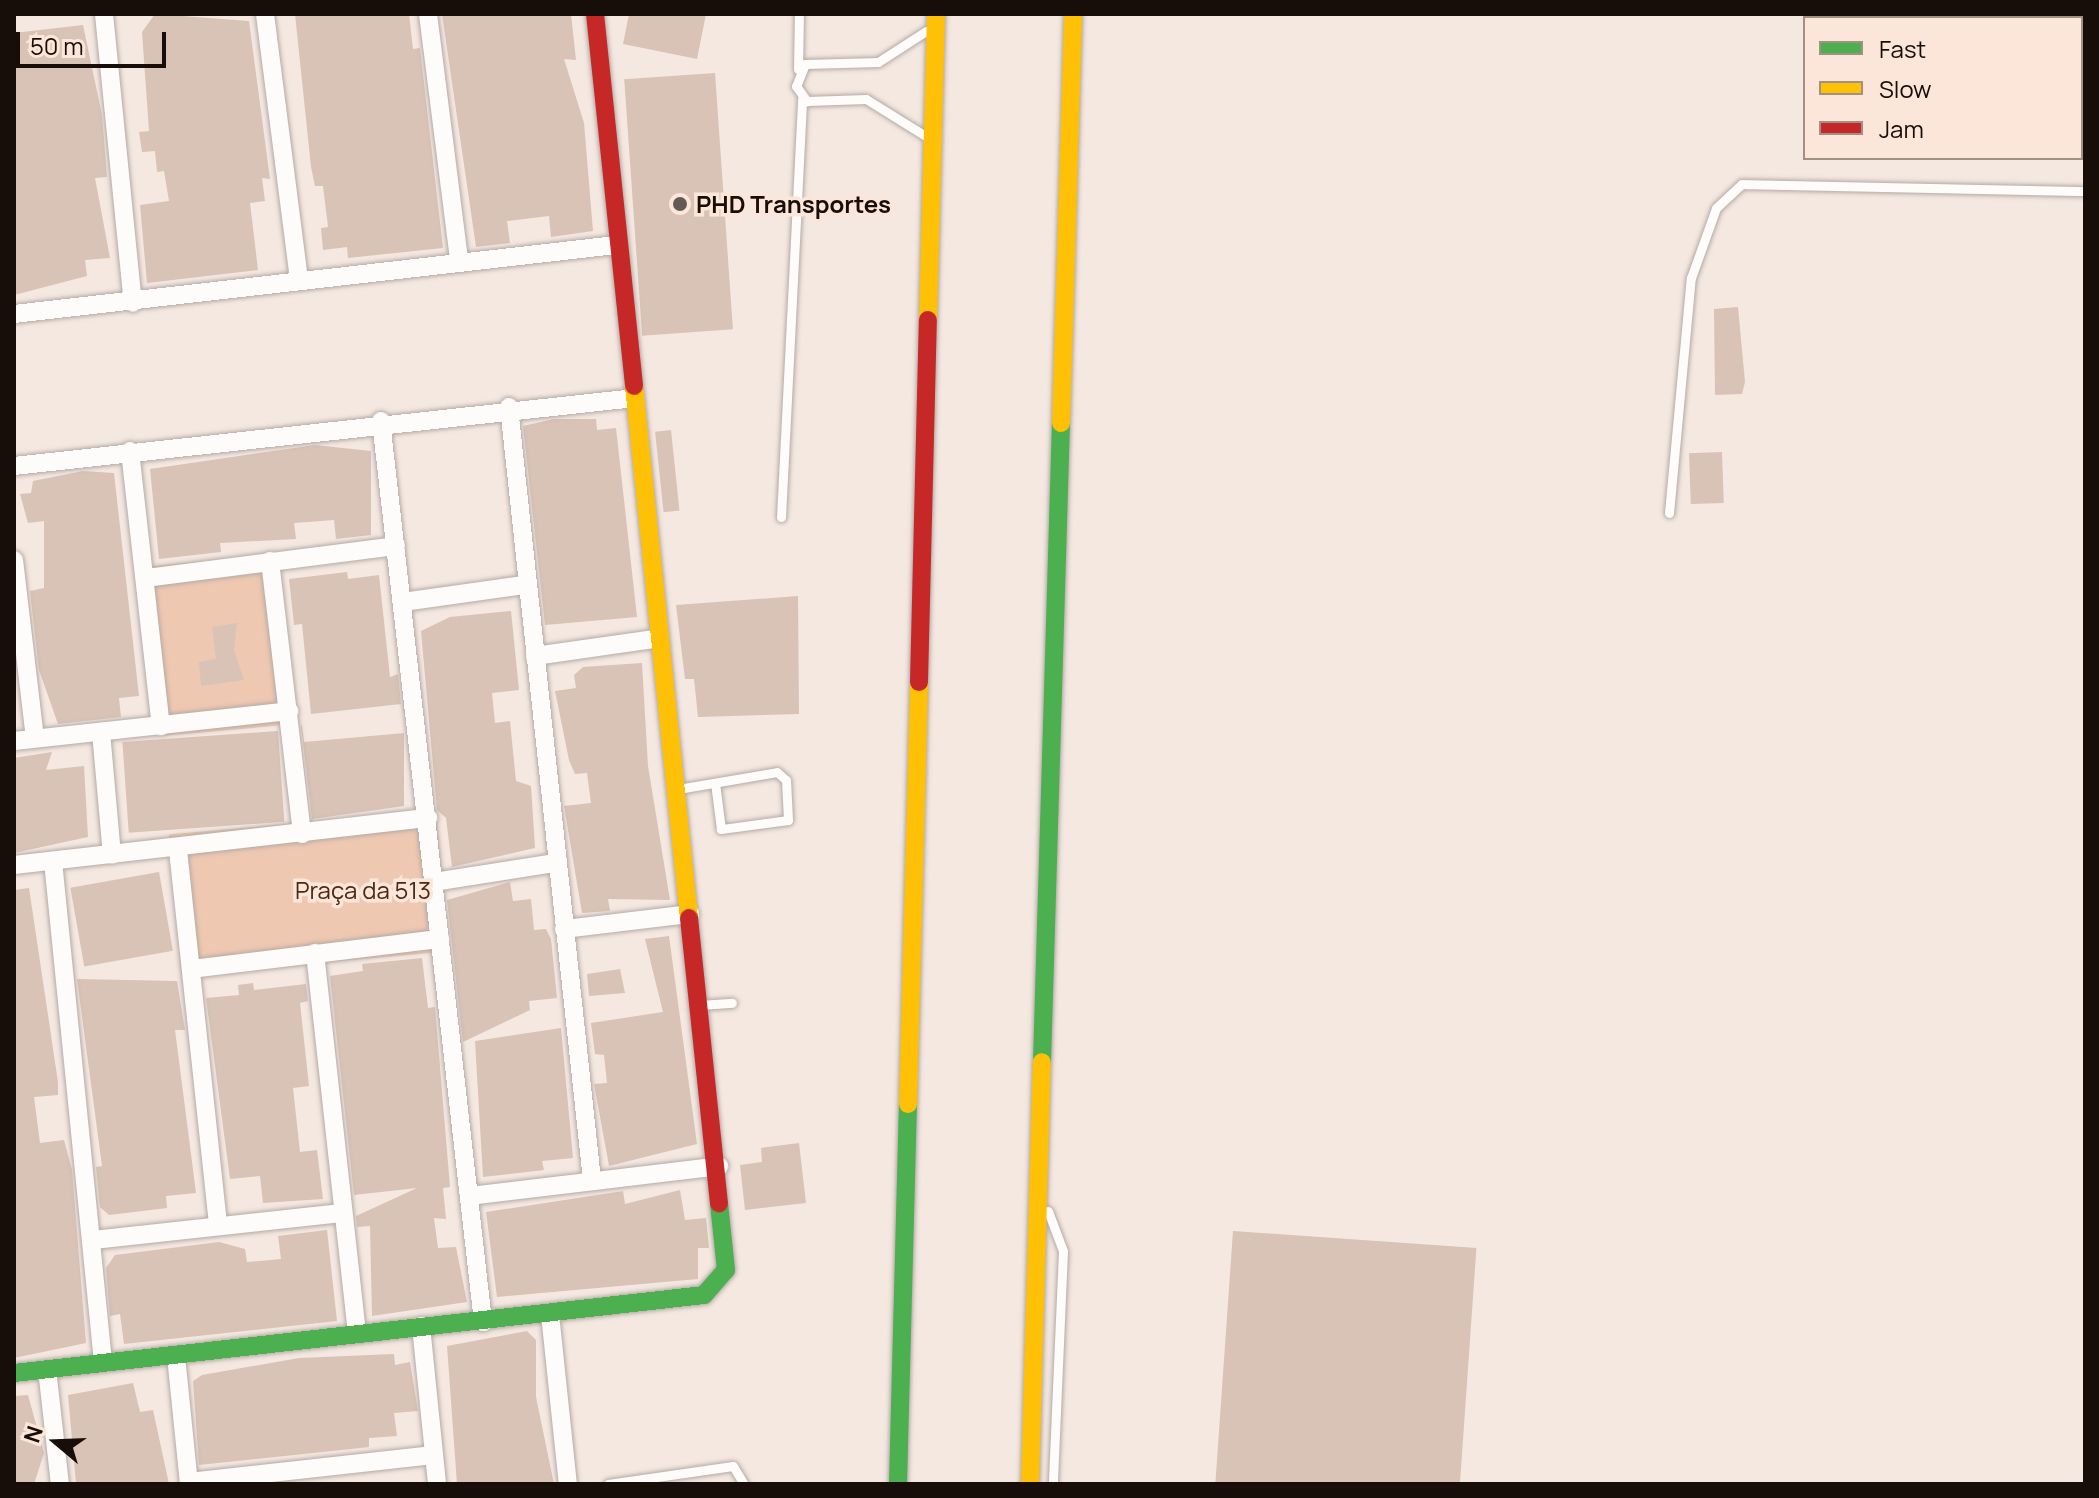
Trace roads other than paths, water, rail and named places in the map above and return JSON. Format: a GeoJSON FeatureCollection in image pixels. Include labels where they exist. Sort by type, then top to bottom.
{"type":"FeatureCollection","features":[{"type":"Feature","properties":{"kind":"main road"},"geometry":{"type":"LineString","coordinates":[[1030,1484],[1043,1202],[1050,673],[1073,14]]}},
{"type":"Feature","properties":{"kind":"main road"},"geometry":{"type":"LineString","coordinates":[[14,1373],[704,1295],[718,1284],[729,1256],[655,639],[635,398],[616,245],[597,19]]}},
{"type":"Feature","properties":{"kind":"main road"},"geometry":{"type":"LineString","coordinates":[[898,1484],[936,19]]}},
{"type":"Feature","properties":{"kind":"street"},"geometry":{"type":"LineString","coordinates":[[104,14],[133,303]]}},
{"type":"Feature","properties":{"kind":"street"},"geometry":{"type":"LineString","coordinates":[[265,14],[299,280]]}},
{"type":"Feature","properties":{"kind":"street"},"geometry":{"type":"LineString","coordinates":[[428,14],[459,261]]}},
{"type":"Feature","properties":{"kind":"street"},"geometry":{"type":"LineString","coordinates":[[14,314],[133,303],[299,280],[616,245]]}},
{"type":"Feature","properties":{"kind":"street"},"geometry":{"type":"LineString","coordinates":[[14,466],[381,421],[635,398]]}},
{"type":"Feature","properties":{"kind":"street"},"geometry":{"type":"LineString","coordinates":[[509,407],[524,585],[535,656],[555,863],[592,1180]]}},
{"type":"Feature","properties":{"kind":"street"},"geometry":{"type":"LineString","coordinates":[[381,421],[483,1322]]}},
{"type":"Feature","properties":{"kind":"street"},"geometry":{"type":"LineString","coordinates":[[130,451],[161,726]]}},
{"type":"Feature","properties":{"kind":"street"},"geometry":{"type":"LineString","coordinates":[[146,578],[396,546]]}},
{"type":"Feature","properties":{"kind":"street"},"geometry":{"type":"LineString","coordinates":[[14,560],[35,738]]}},
{"type":"Feature","properties":{"kind":"street"},"geometry":{"type":"LineString","coordinates":[[270,561],[302,834]]}},
{"type":"Feature","properties":{"kind":"street"},"geometry":{"type":"LineString","coordinates":[[403,602],[524,585]]}},
{"type":"Feature","properties":{"kind":"street"},"geometry":{"type":"LineString","coordinates":[[535,656],[655,639]]}},
{"type":"Feature","properties":{"kind":"street"},"geometry":{"type":"LineString","coordinates":[[14,741],[289,711]]}},
{"type":"Feature","properties":{"kind":"street"},"geometry":{"type":"LineString","coordinates":[[101,732],[112,855]]}},
{"type":"Feature","properties":{"kind":"street"},"geometry":{"type":"LineString","coordinates":[[14,865],[178,850],[428,818]]}},
{"type":"Feature","properties":{"kind":"street"},"geometry":{"type":"LineString","coordinates":[[178,850],[218,1226]]}},
{"type":"Feature","properties":{"kind":"street"},"geometry":{"type":"LineString","coordinates":[[53,861],[103,1362]]}},
{"type":"Feature","properties":{"kind":"street"},"geometry":{"type":"LineString","coordinates":[[434,882],[555,863]]}},
{"type":"Feature","properties":{"kind":"street"},"geometry":{"type":"LineString","coordinates":[[564,929],[690,914]]}},
{"type":"Feature","properties":{"kind":"street"},"geometry":{"type":"LineString","coordinates":[[191,969],[440,939]]}},
{"type":"Feature","properties":{"kind":"street"},"geometry":{"type":"LineString","coordinates":[[315,953],[340,1213],[357,1333]]}},
{"type":"Feature","properties":{"kind":"street"},"geometry":{"type":"LineString","coordinates":[[469,1196],[719,1166]]}},
{"type":"Feature","properties":{"kind":"street"},"geometry":{"type":"LineString","coordinates":[[93,1240],[340,1213]]}},
{"type":"Feature","properties":{"kind":"street"},"geometry":{"type":"LineString","coordinates":[[550,1314],[568,1484]]}},
{"type":"Feature","properties":{"kind":"street"},"geometry":{"type":"LineString","coordinates":[[421,1326],[437,1484]]}},
{"type":"Feature","properties":{"kind":"street"},"geometry":{"type":"LineString","coordinates":[[176,1356],[189,1483],[314,1477],[434,1455]]}},
{"type":"Feature","properties":{"kind":"street"},"geometry":{"type":"LineString","coordinates":[[47,1369],[60,1484]]}},
{"type":"Feature","properties":{"kind":"lane"},"geometry":{"type":"LineString","coordinates":[[781,517],[802,99],[798,69],[799,14]]}},
{"type":"Feature","properties":{"kind":"lane"},"geometry":{"type":"LineString","coordinates":[[798,69],[878,62],[936,19]]}},
{"type":"Feature","properties":{"kind":"lane"},"geometry":{"type":"LineString","coordinates":[[802,99],[866,99],[933,141]]}},
{"type":"Feature","properties":{"kind":"lane"},"geometry":{"type":"LineString","coordinates":[[1669,513],[1691,278],[1716,208],[1742,184],[2085,191]]}},
{"type":"Feature","properties":{"kind":"lane"},"geometry":{"type":"LineString","coordinates":[[674,789],[715,783],[782,775],[788,820],[721,829],[715,783]]}},
{"type":"Feature","properties":{"kind":"lane"},"geometry":{"type":"LineString","coordinates":[[700,1005],[732,1003]]}},
{"type":"Feature","properties":{"kind":"lane"},"geometry":{"type":"LineString","coordinates":[[1043,1202],[1063,1251],[1053,1484]]}},
{"type":"Feature","properties":{"kind":"lane"},"geometry":{"type":"LineString","coordinates":[[608,1484],[733,1466],[744,1484]]}},
{"type":"Feature","properties":{"kind":"place","name":"PHD Transportes"},"geometry":{"type":"Point","coordinates":[680,204]}},
{"type":"Feature","properties":{"kind":"park label","name":"Praça da 513"},"geometry":{"type":"Point","coordinates":[363,890]}}]}
